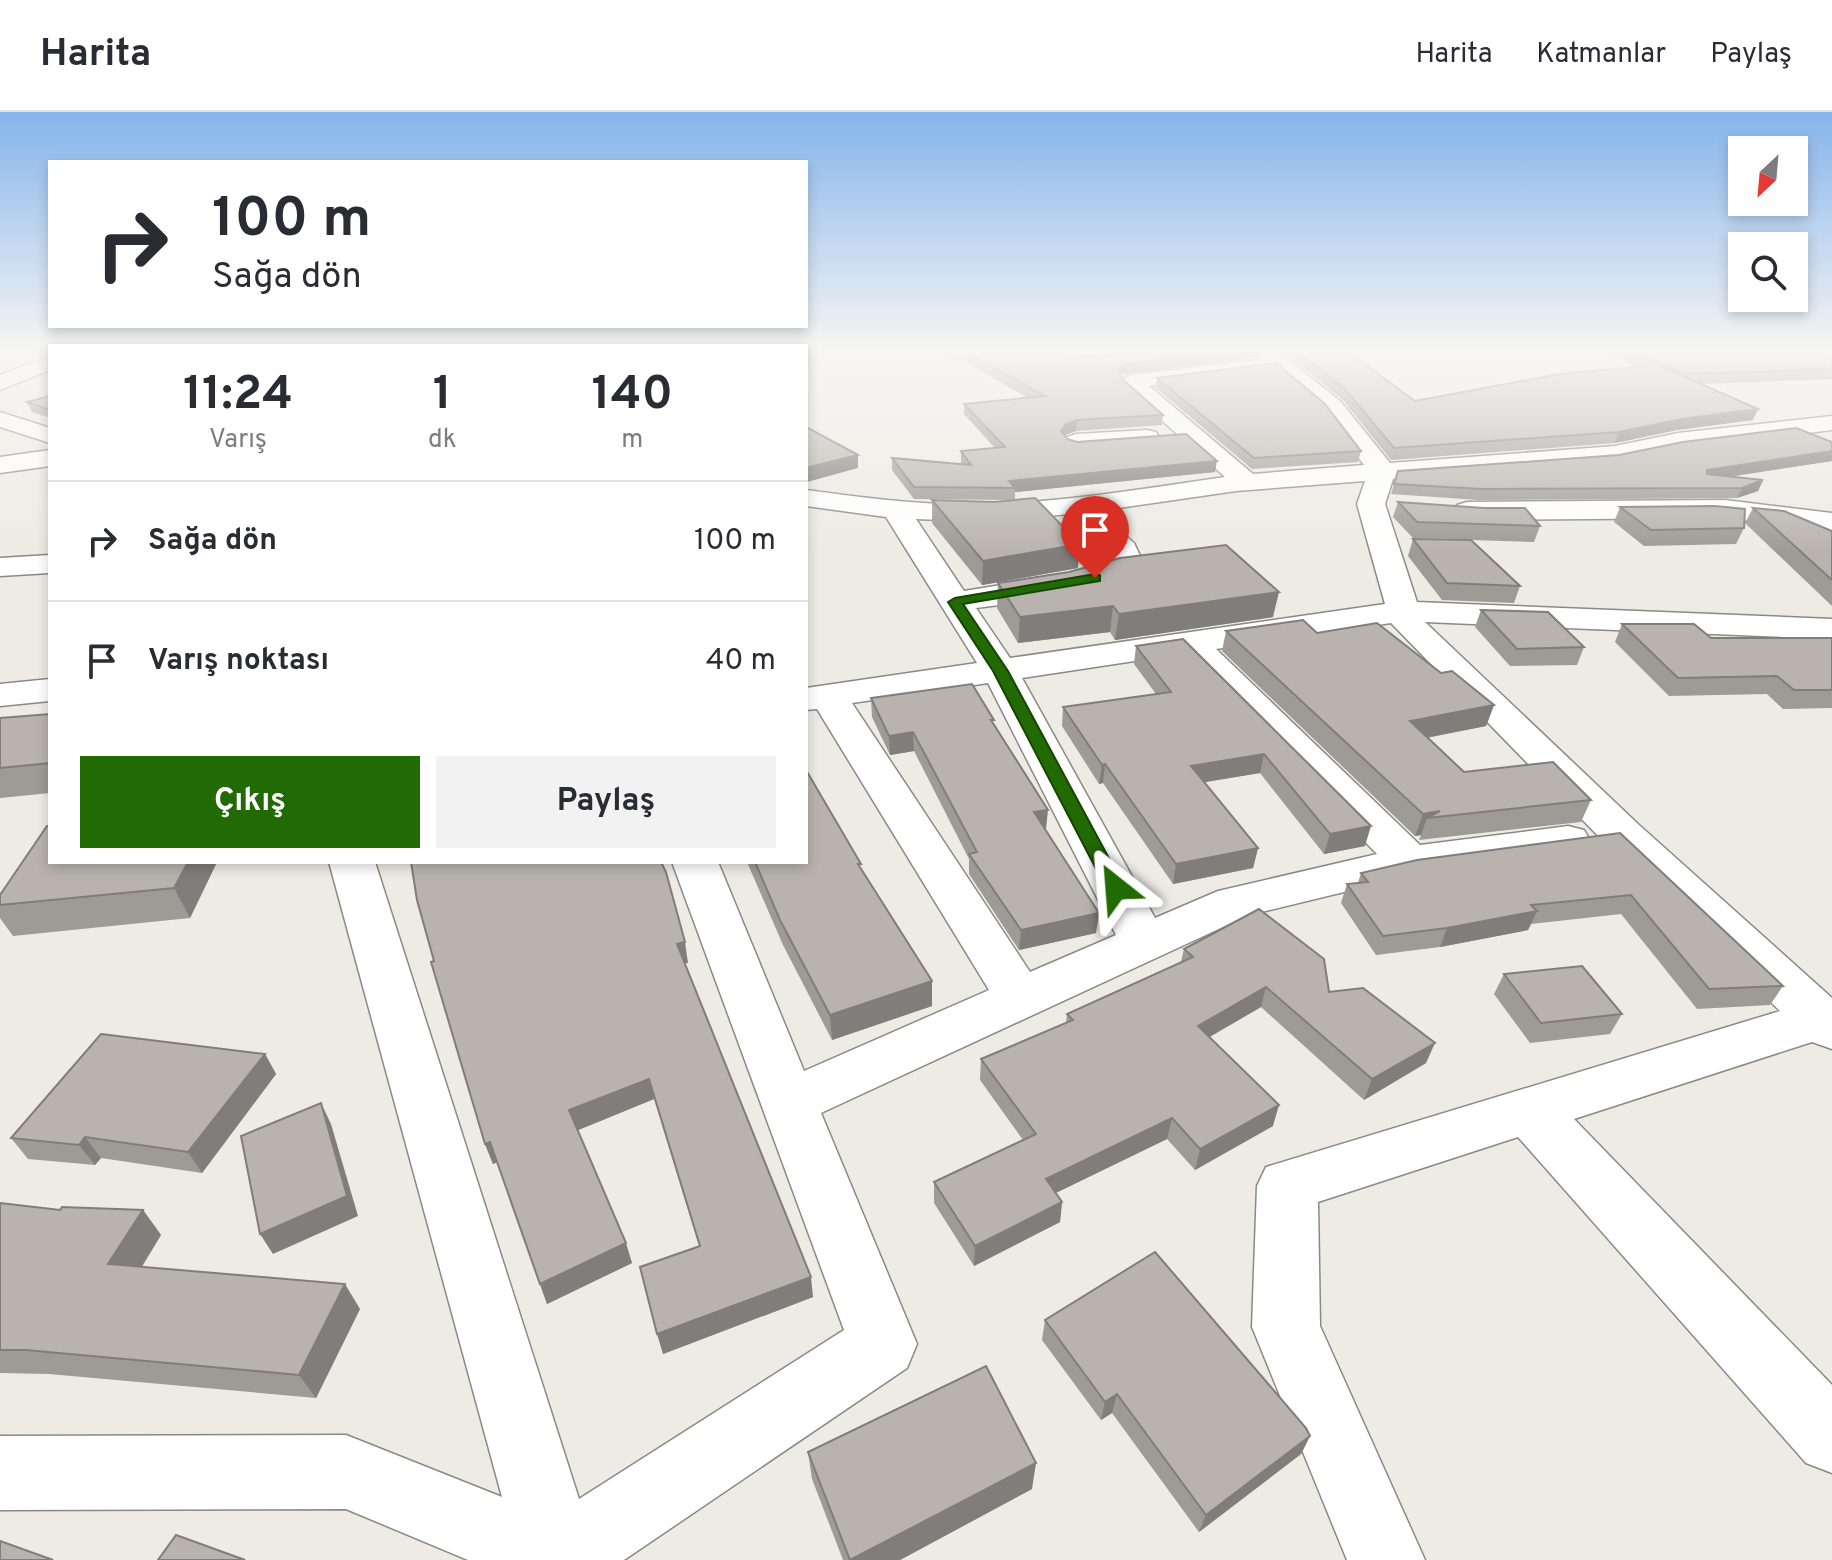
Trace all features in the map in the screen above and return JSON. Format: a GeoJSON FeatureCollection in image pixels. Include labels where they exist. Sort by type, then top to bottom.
{"type":"FeatureCollection","features":[{"type":"Feature","properties":{"kind":"street"},"geometry":{"type":"LineString","coordinates":[[0,419],[48,435]]}},
{"type":"Feature","properties":{"kind":"street"},"geometry":{"type":"LineString","coordinates":[[1174,419],[1247,482]]}},
{"type":"Feature","properties":{"kind":"street"},"geometry":{"type":"LineString","coordinates":[[1340,419],[1385,494],[1408,624],[1622,834],[1826,1024]]}},
{"type":"Feature","properties":{"kind":"street"},"geometry":{"type":"LineString","coordinates":[[808,498],[896,510],[993,513],[1247,482],[1385,494],[1678,441],[1832,423]]}},
{"type":"Feature","properties":{"kind":"street"},"geometry":{"type":"LineString","coordinates":[[1076,442],[1193,434]]}},
{"type":"Feature","properties":{"kind":"street"},"geometry":{"type":"LineString","coordinates":[[1615,454],[1659,473]]}},
{"type":"Feature","properties":{"kind":"street"},"geometry":{"type":"LineString","coordinates":[[0,465],[48,458]]}},
{"type":"Feature","properties":{"kind":"street"},"geometry":{"type":"LineString","coordinates":[[1689,486],[1747,511]]}},
{"type":"Feature","properties":{"kind":"street"},"geometry":{"type":"LineString","coordinates":[[955,602],[1095,578],[1122,569],[1128,562],[1123,549],[1074,505]]}},
{"type":"Feature","properties":{"kind":"street"},"geometry":{"type":"LineString","coordinates":[[1433,508],[1479,512],[1747,511],[1832,522]]}},
{"type":"Feature","properties":{"kind":"street"},"geometry":{"type":"LineString","coordinates":[[896,510],[1000,671],[1144,942]]}},
{"type":"Feature","properties":{"kind":"street"},"geometry":{"type":"LineString","coordinates":[[0,567],[48,564]]}},
{"type":"Feature","properties":{"kind":"street"},"geometry":{"type":"LineString","coordinates":[[1020,998],[817,698],[1404,611],[1832,629]]}},
{"type":"Feature","properties":{"kind":"street"},"geometry":{"type":"LineString","coordinates":[[1191,644],[1410,861]]}},
{"type":"Feature","properties":{"kind":"street"},"geometry":{"type":"LineString","coordinates":[[0,695],[48,690]]}},
{"type":"Feature","properties":{"kind":"street"},"geometry":{"type":"LineString","coordinates":[[789,1102],[1235,902],[1410,861],[1622,834]]}},
{"type":"Feature","properties":{"kind":"street"},"geometry":{"type":"LineString","coordinates":[[353,864],[558,1559]]}},
{"type":"Feature","properties":{"kind":"street"},"geometry":{"type":"LineString","coordinates":[[558,1559],[883,1344],[696,864]]}},
{"type":"Feature","properties":{"kind":"street"},"geometry":{"type":"LineString","coordinates":[[1386,1560],[1286,1327],[1287,1186],[1529,1110],[1826,1024]]}},
{"type":"Feature","properties":{"kind":"street"},"geometry":{"type":"LineString","coordinates":[[1529,1110],[1832,1437]]}},
{"type":"Feature","properties":{"kind":"street"},"geometry":{"type":"LineString","coordinates":[[0,1473],[346,1472],[558,1559]]}},
{"type":"Feature","properties":{"kind":"building"},"geometry":{"type":"Polygon","coordinates":[[[978,419],[1102,419],[1077,420],[1066,424],[1061,431],[1067,439],[1077,442],[1186,434],[1217,461],[1009,481],[1015,488],[914,487],[892,458],[971,465],[961,451],[1005,447],[978,419]]]}},
{"type":"Feature","properties":{"kind":"building"},"geometry":{"type":"Polygon","coordinates":[[[1206,419],[1336,419],[1361,451],[1254,458],[1206,419]]]}},
{"type":"Feature","properties":{"kind":"building"},"geometry":{"type":"Polygon","coordinates":[[[1370,419],[1685,419],[1619,432],[1394,448],[1370,419]]]}},
{"type":"Feature","properties":{"kind":"building"},"geometry":{"type":"Polygon","coordinates":[[[808,428],[858,455],[808,468],[808,428]]]}},
{"type":"Feature","properties":{"kind":"building"},"geometry":{"type":"Polygon","coordinates":[[[1796,428],[1832,442],[1832,451],[1707,470],[1707,474],[1763,480],[1742,488],[1482,489],[1394,484],[1398,471],[1619,455],[1683,442],[1796,428]]]}},
{"type":"Feature","properties":{"kind":"building"},"geometry":{"type":"Polygon","coordinates":[[[1035,498],[1080,544],[983,561],[932,500],[994,502],[1035,498]]]}},
{"type":"Feature","properties":{"kind":"building"},"geometry":{"type":"Polygon","coordinates":[[[1398,502],[1525,508],[1540,526],[1417,522],[1398,502]]]}},
{"type":"Feature","properties":{"kind":"building"},"geometry":{"type":"Polygon","coordinates":[[[1715,506],[1745,509],[1744,528],[1651,530],[1620,507],[1715,506]]]}},
{"type":"Feature","properties":{"kind":"building"},"geometry":{"type":"Polygon","coordinates":[[[1753,508],[1784,511],[1832,531],[1832,580],[1753,508]]]}},
{"type":"Feature","properties":{"kind":"building"},"geometry":{"type":"Polygon","coordinates":[[[1413,539],[1471,540],[1520,586],[1447,583],[1413,539]]]}},
{"type":"Feature","properties":{"kind":"building"},"geometry":{"type":"Polygon","coordinates":[[[1226,545],[1279,592],[1119,614],[1113,606],[1020,617],[998,583],[1069,572],[1120,558],[1226,545]]]}},
{"type":"Feature","properties":{"kind":"building"},"geometry":{"type":"Polygon","coordinates":[[[1481,610],[1548,612],[1584,647],[1517,649],[1481,610]]]}},
{"type":"Feature","properties":{"kind":"building"},"geometry":{"type":"Polygon","coordinates":[[[1303,620],[1317,633],[1377,623],[1441,673],[1452,671],[1494,705],[1410,721],[1464,772],[1553,762],[1591,800],[1427,818],[1440,811],[1423,814],[1226,631],[1303,620]]]}},
{"type":"Feature","properties":{"kind":"building"},"geometry":{"type":"Polygon","coordinates":[[[1622,624],[1694,624],[1711,638],[1832,638],[1832,690],[1794,690],[1777,676],[1678,678],[1622,624]]]}},
{"type":"Feature","properties":{"kind":"building"},"geometry":{"type":"Polygon","coordinates":[[[1183,639],[1371,826],[1330,834],[1264,754],[1191,766],[1258,848],[1176,864],[1063,707],[1171,692],[1136,646],[1183,639]]]}},
{"type":"Feature","properties":{"kind":"building"},"geometry":{"type":"Polygon","coordinates":[[[972,684],[1048,810],[1034,812],[1099,913],[1021,930],[969,854],[977,852],[913,732],[889,736],[871,698],[972,684]]]}},
{"type":"Feature","properties":{"kind":"building"},"geometry":{"type":"Polygon","coordinates":[[[48,714],[48,763],[0,768],[0,718],[48,714]]]}},
{"type":"Feature","properties":{"kind":"building"},"geometry":{"type":"Polygon","coordinates":[[[808,773],[861,864],[858,864],[932,981],[830,1015],[780,920],[756,864],[808,864],[808,773]]]}},
{"type":"Feature","properties":{"kind":"building"},"geometry":{"type":"Polygon","coordinates":[[[47,826],[48,864],[187,864],[174,888],[0,905],[0,895],[47,826]]]}},
{"type":"Feature","properties":{"kind":"building"},"geometry":{"type":"Polygon","coordinates":[[[1620,833],[1783,986],[1709,989],[1631,895],[1531,905],[1537,911],[1383,936],[1347,884],[1368,882],[1361,873],[1417,860],[1620,833]]]}},
{"type":"Feature","properties":{"kind":"building"},"geometry":{"type":"Polygon","coordinates":[[[411,864],[662,864],[685,942],[677,944],[811,1277],[657,1334],[640,1267],[700,1246],[649,1079],[569,1110],[626,1243],[540,1284],[490,1142],[485,1144],[431,962],[434,961],[417,900],[411,864]]]}},
{"type":"Feature","properties":{"kind":"building"},"geometry":{"type":"Polygon","coordinates":[[[1259,909],[1324,959],[1329,992],[1363,988],[1435,1043],[1372,1079],[1266,987],[1198,1026],[1279,1105],[1200,1149],[1172,1118],[1046,1179],[1062,1202],[975,1246],[934,1182],[1036,1134],[981,1059],[1073,1020],[1067,1014],[1193,957],[1184,949],[1259,909]]]}},
{"type":"Feature","properties":{"kind":"building"},"geometry":{"type":"Polygon","coordinates":[[[1582,966],[1622,1014],[1541,1023],[1504,974],[1582,966]]]}},
{"type":"Feature","properties":{"kind":"building"},"geometry":{"type":"Polygon","coordinates":[[[101,1034],[265,1054],[188,1152],[85,1137],[79,1145],[11,1138],[101,1034]]]}},
{"type":"Feature","properties":{"kind":"building"},"geometry":{"type":"Polygon","coordinates":[[[321,1103],[347,1196],[260,1234],[241,1136],[321,1103]]]}},
{"type":"Feature","properties":{"kind":"building"},"geometry":{"type":"Polygon","coordinates":[[[0,1203],[60,1210],[62,1207],[143,1210],[108,1264],[345,1284],[299,1375],[0,1350],[0,1203]]]}},
{"type":"Feature","properties":{"kind":"building"},"geometry":{"type":"Polygon","coordinates":[[[1155,1252],[1310,1436],[1206,1515],[1117,1394],[1105,1402],[1045,1320],[1155,1252]]]}},
{"type":"Feature","properties":{"kind":"building"},"geometry":{"type":"Polygon","coordinates":[[[986,1366],[1036,1463],[850,1560],[808,1452],[986,1366]]]}},
{"type":"Feature","properties":{"kind":"building"},"geometry":{"type":"Polygon","coordinates":[[[176,1535],[245,1560],[158,1560],[176,1535]]]}},
{"type":"Feature","properties":{"kind":"building"},"geometry":{"type":"Polygon","coordinates":[[[0,1541],[53,1560],[0,1560],[0,1541]]]}},
{"type":"Feature","properties":{"kind":"route"},"geometry":{"type":"LineString","coordinates":[[1095,578],[955,602],[1000,671],[1116,888]]}}]}
